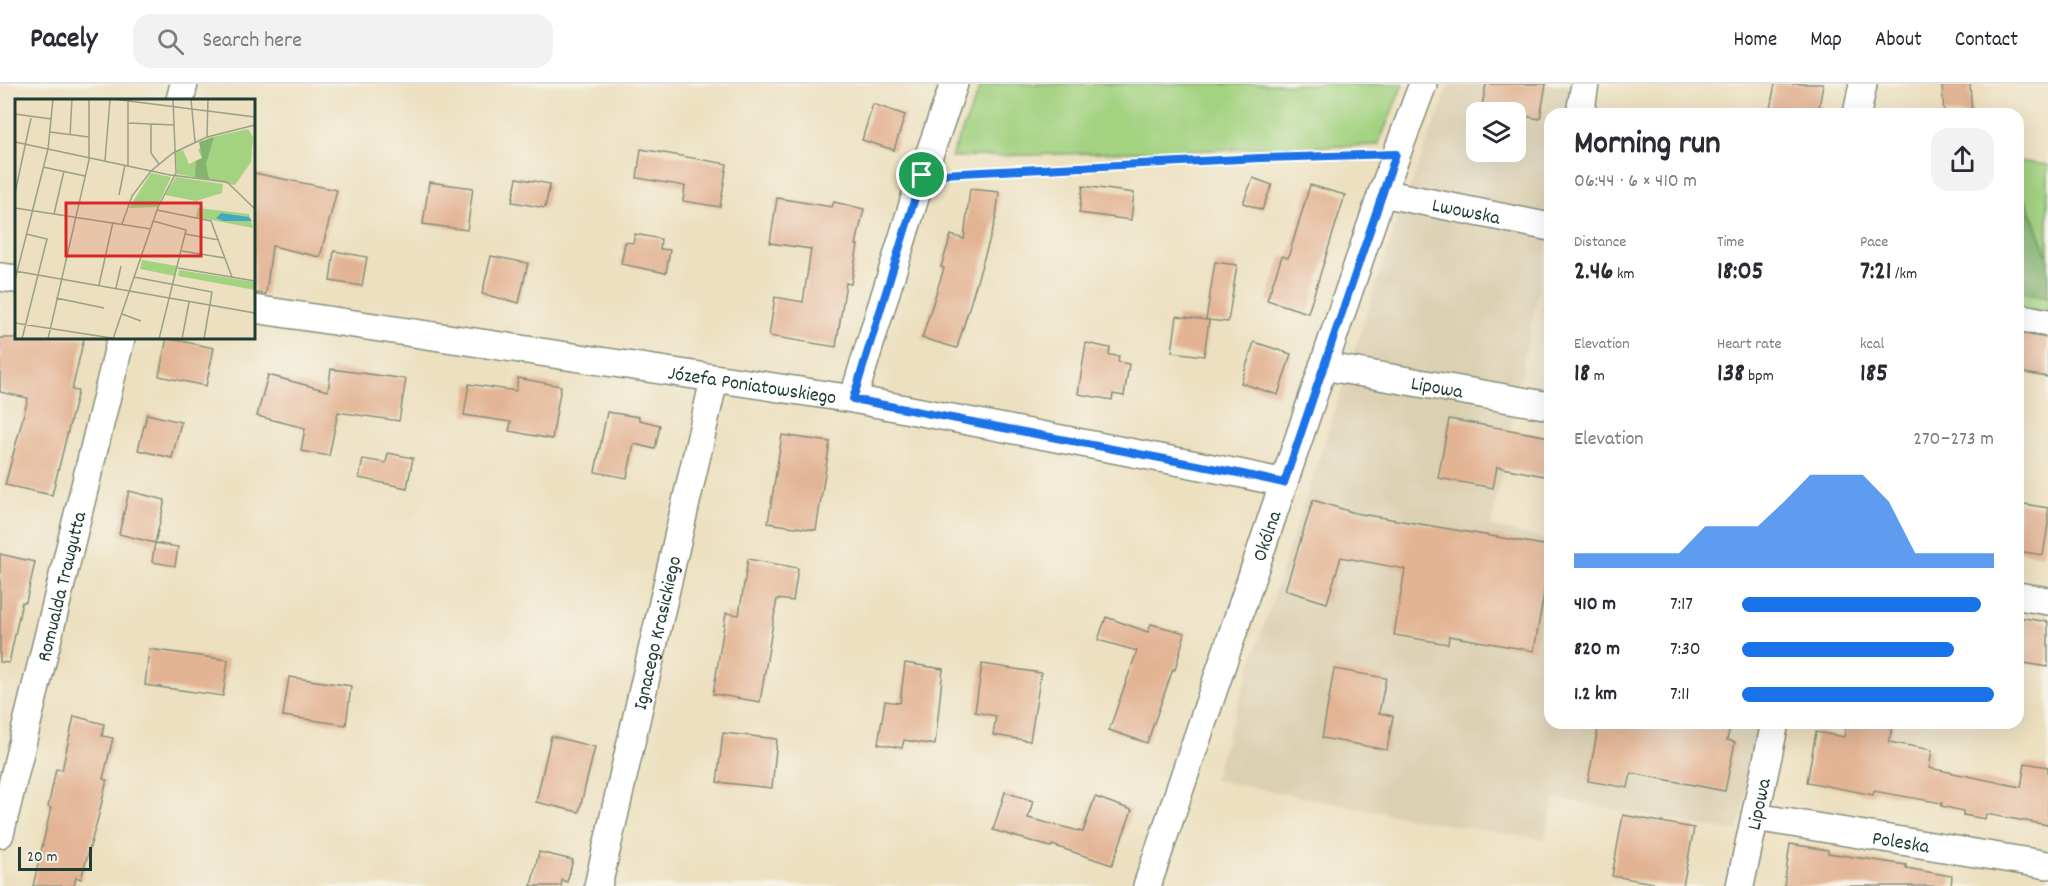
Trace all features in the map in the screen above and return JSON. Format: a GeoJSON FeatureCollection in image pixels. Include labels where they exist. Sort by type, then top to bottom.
{"type":"FeatureCollection","features":[{"type":"Feature","properties":{"kind":"street"},"geometry":{"type":"LineString","coordinates":[[180,99],[184,84]]}},
{"type":"Feature","properties":{"kind":"street"},"geometry":{"type":"LineString","coordinates":[[853,399],[922,175],[954,84]]}},
{"type":"Feature","properties":{"kind":"street","name":"Okólna"},"geometry":{"type":"LineString","coordinates":[[1147,886],[1382,193],[1423,84]]}},
{"type":"Feature","properties":{"kind":"street"},"geometry":{"type":"LineString","coordinates":[[1581,108],[1585,84]]}},
{"type":"Feature","properties":{"kind":"street"},"geometry":{"type":"LineString","coordinates":[[1858,108],[1863,84]]}},
{"type":"Feature","properties":{"kind":"street","name":"Lwowska"},"geometry":{"type":"LineString","coordinates":[[1382,193],[1544,226]]}},
{"type":"Feature","properties":{"kind":"street"},"geometry":{"type":"LineString","coordinates":[[0,277],[15,279]]}},
{"type":"Feature","properties":{"kind":"street","name":"Józefa Poniatowskiego"},"geometry":{"type":"LineString","coordinates":[[255,309],[714,380],[853,399],[1284,483]]}},
{"type":"Feature","properties":{"kind":"street"},"geometry":{"type":"LineString","coordinates":[[2024,318],[2048,323]]}},
{"type":"Feature","properties":{"kind":"street","name":"Romualda Traugutta"},"geometry":{"type":"LineString","coordinates":[[0,834],[121,339]]}},
{"type":"Feature","properties":{"kind":"street","name":"Lipowa"},"geometry":{"type":"LineString","coordinates":[[1323,366],[1544,405]]}},
{"type":"Feature","properties":{"kind":"street","name":"Ignacego Krasickiego"},"geometry":{"type":"LineString","coordinates":[[598,886],[714,380]]}},
{"type":"Feature","properties":{"kind":"street"},"geometry":{"type":"LineString","coordinates":[[2024,597],[2048,601]]}},
{"type":"Feature","properties":{"kind":"street","name":"Lipowa"},"geometry":{"type":"LineString","coordinates":[[1740,886],[1774,729]]}},
{"type":"Feature","properties":{"kind":"street","name":"Poleska"},"geometry":{"type":"LineString","coordinates":[[1755,817],[2048,865]]}},
{"type":"Feature","properties":{"kind":"path"},"geometry":{"type":"LineString","coordinates":[[922,175],[1260,158],[1396,154]]}},
{"type":"Feature","properties":{"kind":"shaded area"},"geometry":{"type":"Polygon","coordinates":[[[1450,84],[1580,84],[1575,108],[1544,108],[1544,261],[1491,527],[1544,539],[1544,729],[1759,729],[1738,832],[1555,798],[1544,840],[1438,823],[1213,780],[1398,218],[1450,84]]]}},
{"type":"Feature","properties":{"kind":"green space"},"geometry":{"type":"Polygon","coordinates":[[[982,84],[1403,84],[1378,145],[951,157],[982,84]]]}},
{"type":"Feature","properties":{"kind":"green space"},"geometry":{"type":"Polygon","coordinates":[[[2024,162],[2048,165],[2048,319],[2024,314],[2024,162]]]}},
{"type":"Feature","properties":{"kind":"green space"},"geometry":{"type":"Polygon","coordinates":[[[2024,199],[2038,228],[2048,258],[2048,297],[2024,292],[2024,199]]]}},
{"type":"Feature","properties":{"kind":"building"},"geometry":{"type":"Polygon","coordinates":[[[1486,84],[1546,84],[1540,119],[1526,116],[1526,102],[1483,102],[1486,84]]]}},
{"type":"Feature","properties":{"kind":"building"},"geometry":{"type":"Polygon","coordinates":[[[1775,84],[1823,84],[1819,108],[1770,108],[1775,84]]]}},
{"type":"Feature","properties":{"kind":"building"},"geometry":{"type":"Polygon","coordinates":[[[1942,84],[1970,84],[1972,108],[1944,108],[1942,84]]]}},
{"type":"Feature","properties":{"kind":"building"},"geometry":{"type":"Polygon","coordinates":[[[873,104],[905,115],[894,150],[862,140],[873,104]]]}},
{"type":"Feature","properties":{"kind":"building"},"geometry":{"type":"Polygon","coordinates":[[[641,149],[727,164],[720,207],[683,201],[685,186],[637,178],[641,149]]]}},
{"type":"Feature","properties":{"kind":"building"},"geometry":{"type":"Polygon","coordinates":[[[255,173],[337,190],[320,257],[272,246],[266,294],[255,293],[255,173]]]}},
{"type":"Feature","properties":{"kind":"building"},"geometry":{"type":"Polygon","coordinates":[[[517,178],[550,184],[545,208],[512,202],[517,178]]]}},
{"type":"Feature","properties":{"kind":"building"},"geometry":{"type":"Polygon","coordinates":[[[1253,178],[1272,185],[1262,210],[1243,203],[1253,178]]]}},
{"type":"Feature","properties":{"kind":"building"},"geometry":{"type":"Polygon","coordinates":[[[429,182],[473,188],[467,230],[423,224],[429,182]]]}},
{"type":"Feature","properties":{"kind":"building"},"geometry":{"type":"Polygon","coordinates":[[[1310,185],[1345,195],[1308,313],[1267,300],[1282,256],[1288,258],[1310,185]]]}},
{"type":"Feature","properties":{"kind":"building"},"geometry":{"type":"Polygon","coordinates":[[[1083,186],[1134,193],[1131,220],[1079,213],[1083,186]]]}},
{"type":"Feature","properties":{"kind":"building"},"geometry":{"type":"Polygon","coordinates":[[[970,189],[999,192],[996,218],[957,348],[922,338],[944,268],[941,267],[951,235],[964,239],[970,189]]]}},
{"type":"Feature","properties":{"kind":"building"},"geometry":{"type":"Polygon","coordinates":[[[777,198],[832,207],[834,202],[864,209],[851,284],[846,283],[836,347],[769,336],[775,297],[803,302],[811,249],[770,243],[777,198]]]}},
{"type":"Feature","properties":{"kind":"building"},"geometry":{"type":"Polygon","coordinates":[[[635,234],[661,239],[660,249],[670,250],[666,273],[621,264],[625,242],[633,243],[635,234]]]}},
{"type":"Feature","properties":{"kind":"building"},"geometry":{"type":"Polygon","coordinates":[[[334,251],[367,257],[362,286],[330,281],[334,251]]]}},
{"type":"Feature","properties":{"kind":"building"},"geometry":{"type":"Polygon","coordinates":[[[491,256],[528,263],[519,303],[482,294],[491,256]]]}},
{"type":"Feature","properties":{"kind":"building"},"geometry":{"type":"Polygon","coordinates":[[[1215,262],[1237,265],[1228,322],[1209,320],[1204,356],[1172,352],[1177,316],[1206,320],[1215,262]]]}},
{"type":"Feature","properties":{"kind":"building"},"geometry":{"type":"Polygon","coordinates":[[[2024,334],[2048,338],[2048,377],[2024,373],[2024,334]]]}},
{"type":"Feature","properties":{"kind":"building"},"geometry":{"type":"Polygon","coordinates":[[[0,338],[84,339],[72,390],[78,391],[52,495],[5,485],[28,398],[0,392],[0,338]]]}},
{"type":"Feature","properties":{"kind":"building"},"geometry":{"type":"Polygon","coordinates":[[[167,339],[214,348],[206,386],[159,376],[167,339]]]}},
{"type":"Feature","properties":{"kind":"building"},"geometry":{"type":"Polygon","coordinates":[[[1254,342],[1291,354],[1278,395],[1241,383],[1254,342]]]}},
{"type":"Feature","properties":{"kind":"building"},"geometry":{"type":"Polygon","coordinates":[[[1086,343],[1110,348],[1109,355],[1119,356],[1118,362],[1129,364],[1124,396],[1113,394],[1112,400],[1078,394],[1086,343]]]}},
{"type":"Feature","properties":{"kind":"building"},"geometry":{"type":"Polygon","coordinates":[[[331,369],[406,379],[399,421],[338,412],[329,456],[301,451],[305,428],[257,416],[268,375],[328,391],[331,369]]]}},
{"type":"Feature","properties":{"kind":"building"},"geometry":{"type":"Polygon","coordinates":[[[518,378],[561,386],[552,439],[509,431],[511,422],[464,415],[469,384],[516,391],[518,378]]]}},
{"type":"Feature","properties":{"kind":"building"},"geometry":{"type":"Polygon","coordinates":[[[607,412],[639,417],[639,420],[660,425],[655,449],[634,444],[627,478],[595,472],[607,412]]]}},
{"type":"Feature","properties":{"kind":"building"},"geometry":{"type":"Polygon","coordinates":[[[147,414],[181,422],[172,458],[138,450],[147,414]]]}},
{"type":"Feature","properties":{"kind":"building"},"geometry":{"type":"Polygon","coordinates":[[[1449,419],[1544,436],[1544,476],[1497,467],[1493,488],[1438,478],[1449,419]]]}},
{"type":"Feature","properties":{"kind":"building"},"geometry":{"type":"Polygon","coordinates":[[[782,435],[830,442],[816,530],[768,523],[782,435]]]}},
{"type":"Feature","properties":{"kind":"building"},"geometry":{"type":"Polygon","coordinates":[[[388,453],[413,458],[407,488],[359,478],[363,459],[386,463],[388,453]]]}},
{"type":"Feature","properties":{"kind":"building"},"geometry":{"type":"Polygon","coordinates":[[[129,491],[165,500],[155,543],[119,534],[129,491]]]}},
{"type":"Feature","properties":{"kind":"building"},"geometry":{"type":"Polygon","coordinates":[[[1313,500],[1355,513],[1544,545],[1544,594],[1534,651],[1449,636],[1448,644],[1394,635],[1405,569],[1341,557],[1327,603],[1285,590],[1313,500]]]}},
{"type":"Feature","properties":{"kind":"building"},"geometry":{"type":"Polygon","coordinates":[[[2024,504],[2048,508],[2043,555],[2024,552],[2024,504]]]}},
{"type":"Feature","properties":{"kind":"building"},"geometry":{"type":"Polygon","coordinates":[[[155,543],[178,547],[175,566],[152,562],[155,543]]]}},
{"type":"Feature","properties":{"kind":"building"},"geometry":{"type":"Polygon","coordinates":[[[0,554],[35,562],[26,602],[22,602],[9,663],[0,662],[0,554]]]}},
{"type":"Feature","properties":{"kind":"building"},"geometry":{"type":"Polygon","coordinates":[[[748,559],[798,568],[793,601],[777,599],[760,702],[713,694],[726,613],[739,615],[748,559]]]}},
{"type":"Feature","properties":{"kind":"building"},"geometry":{"type":"Polygon","coordinates":[[[1106,617],[1148,632],[1151,624],[1185,633],[1175,670],[1173,669],[1147,743],[1109,730],[1137,651],[1098,640],[1106,617]]]}},
{"type":"Feature","properties":{"kind":"building"},"geometry":{"type":"Polygon","coordinates":[[[2024,618],[2048,622],[2048,667],[2024,663],[2024,618]]]}},
{"type":"Feature","properties":{"kind":"building"},"geometry":{"type":"Polygon","coordinates":[[[149,649],[228,660],[223,696],[145,685],[149,649]]]}},
{"type":"Feature","properties":{"kind":"building"},"geometry":{"type":"Polygon","coordinates":[[[905,663],[943,669],[935,745],[904,740],[902,748],[878,744],[885,701],[900,703],[905,663]]]}},
{"type":"Feature","properties":{"kind":"building"},"geometry":{"type":"Polygon","coordinates":[[[982,664],[1041,673],[1030,741],[993,735],[996,716],[975,712],[982,664]]]}},
{"type":"Feature","properties":{"kind":"building"},"geometry":{"type":"Polygon","coordinates":[[[1334,669],[1386,678],[1379,713],[1393,716],[1387,750],[1322,738],[1334,669]]]}},
{"type":"Feature","properties":{"kind":"building"},"geometry":{"type":"Polygon","coordinates":[[[289,677],[351,686],[346,725],[283,716],[289,677]]]}},
{"type":"Feature","properties":{"kind":"building"},"geometry":{"type":"Polygon","coordinates":[[[74,716],[104,724],[102,736],[113,738],[103,779],[107,780],[98,818],[81,879],[76,877],[74,886],[33,886],[51,808],[48,807],[56,769],[62,770],[74,716]]]}},
{"type":"Feature","properties":{"kind":"building"},"geometry":{"type":"Polygon","coordinates":[[[1598,729],[1730,729],[1727,740],[1735,742],[1725,791],[1631,773],[1628,788],[1588,781],[1598,729]]]}},
{"type":"Feature","properties":{"kind":"building"},"geometry":{"type":"Polygon","coordinates":[[[1845,729],[1892,729],[1889,742],[1932,750],[1929,768],[2021,787],[2025,763],[2048,767],[2048,825],[1986,814],[1985,819],[1963,815],[1963,811],[1941,806],[1942,803],[1874,791],[1873,795],[1807,782],[1816,732],[1844,737],[1845,729]]]}},
{"type":"Feature","properties":{"kind":"building"},"geometry":{"type":"Polygon","coordinates":[[[723,733],[777,739],[772,788],[717,782],[723,733]]]}},
{"type":"Feature","properties":{"kind":"building"},"geometry":{"type":"Polygon","coordinates":[[[551,736],[595,747],[579,812],[536,802],[551,736]]]}},
{"type":"Feature","properties":{"kind":"building"},"geometry":{"type":"Polygon","coordinates":[[[1005,792],[1033,801],[1028,818],[1083,832],[1095,797],[1132,810],[1112,865],[1052,845],[1051,847],[993,830],[1005,792]]]}},
{"type":"Feature","properties":{"kind":"building"},"geometry":{"type":"Polygon","coordinates":[[[1623,815],[1694,828],[1683,886],[1612,876],[1623,815]]]}},
{"type":"Feature","properties":{"kind":"building"},"geometry":{"type":"Polygon","coordinates":[[[1790,844],[1828,850],[1828,853],[1906,865],[1906,868],[1952,876],[1951,886],[1784,886],[1790,844]]]}},
{"type":"Feature","properties":{"kind":"building"},"geometry":{"type":"Polygon","coordinates":[[[539,852],[573,860],[567,882],[562,880],[561,886],[531,886],[539,852]]]}},
{"type":"Feature","properties":{"kind":"route"},"geometry":{"type":"LineString","coordinates":[[1396,154],[1284,483],[853,399],[922,175],[1260,158],[1396,154]]}}]}
